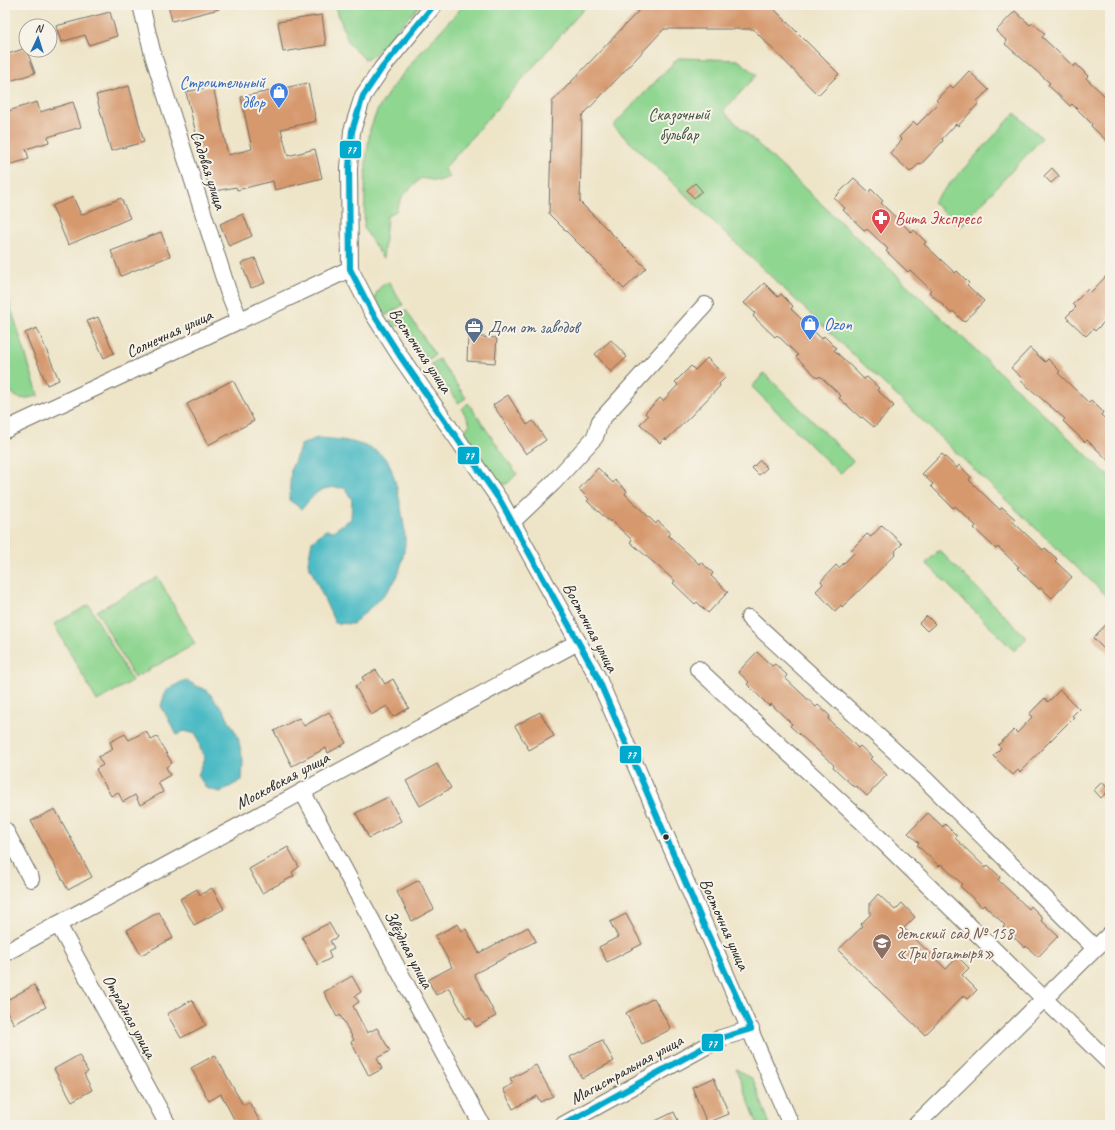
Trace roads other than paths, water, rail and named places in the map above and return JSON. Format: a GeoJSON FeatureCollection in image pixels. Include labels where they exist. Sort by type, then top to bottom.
{"type":"FeatureCollection","features":[{"type":"Feature","properties":{"kind":"street","name":"Садовая улица"},"geometry":{"type":"LineString","coordinates":[[141,5],[155,62],[228,291],[240,321]]}},
{"type":"Feature","properties":{"kind":"street"},"geometry":{"type":"LineString","coordinates":[[350,269],[349,168],[352,131],[363,96],[382,68],[434,5]]}},
{"type":"Feature","properties":{"kind":"street","name":"Солнечная улица"},"geometry":{"type":"LineString","coordinates":[[5,430],[350,269]]}},
{"type":"Feature","properties":{"kind":"street","name":"Восточная улица"},"geometry":{"type":"LineString","coordinates":[[350,269],[372,312],[400,356],[513,521],[597,676],[702,921],[751,1029],[791,1125]]}},
{"type":"Feature","properties":{"kind":"street"},"geometry":{"type":"LineString","coordinates":[[513,521],[553,483],[595,436],[600,421],[705,305]]}},
{"type":"Feature","properties":{"kind":"street"},"geometry":{"type":"LineString","coordinates":[[749,618],[930,784],[1095,948]]}},
{"type":"Feature","properties":{"kind":"street","name":"Московская улица"},"geometry":{"type":"LineString","coordinates":[[5,953],[302,790],[578,642]]}},
{"type":"Feature","properties":{"kind":"street"},"geometry":{"type":"LineString","coordinates":[[698,669],[876,834],[1110,1063]]}},
{"type":"Feature","properties":{"kind":"street","name":"Звёздная улица"},"geometry":{"type":"LineString","coordinates":[[302,790],[482,1125]]}},
{"type":"Feature","properties":{"kind":"street"},"geometry":{"type":"LineString","coordinates":[[5,830],[31,879]]}},
{"type":"Feature","properties":{"kind":"street","name":"Отрадная улица"},"geometry":{"type":"LineString","coordinates":[[58,924],[168,1125]]}},
{"type":"Feature","properties":{"kind":"street"},"geometry":{"type":"LineString","coordinates":[[916,1125],[1110,934]]}},
{"type":"Feature","properties":{"kind":"street","name":"Магистральная улица"},"geometry":{"type":"LineString","coordinates":[[563,1125],[721,1038],[751,1029]]}},
{"type":"Feature","properties":{"kind":"water"},"geometry":{"type":"Polygon","coordinates":[[[317,438],[354,442],[379,453],[386,459],[393,474],[401,510],[405,532],[405,542],[400,570],[393,584],[388,590],[353,624],[335,623],[308,563],[312,541],[326,530],[333,531],[351,519],[352,500],[345,488],[330,488],[316,493],[302,509],[289,500],[291,469],[301,445],[317,438]]]}},
{"type":"Feature","properties":{"kind":"water"},"geometry":{"type":"Polygon","coordinates":[[[185,680],[207,691],[223,709],[238,737],[243,761],[242,780],[220,792],[206,788],[198,775],[205,758],[196,734],[184,731],[177,735],[161,706],[166,690],[185,680]]]}},
{"type":"Feature","properties":{"kind":"place","name":"Строительный двор"},"geometry":{"type":"Point","coordinates":[279,109]}},
{"type":"Feature","properties":{"kind":"place","name":"Вита Экспресс"},"geometry":{"type":"Point","coordinates":[881,235]}},
{"type":"Feature","properties":{"kind":"place","name":"Ozon"},"geometry":{"type":"Point","coordinates":[810,341]}},
{"type":"Feature","properties":{"kind":"place","name":"Дом от заводов"},"geometry":{"type":"Point","coordinates":[474,344]}},
{"type":"Feature","properties":{"kind":"place","name":"детский сад № 158 «Три богатыря»"},"geometry":{"type":"Point","coordinates":[882,960]}},
{"type":"Feature","properties":{"kind":"park label","name":"Сказочный бульвар"},"geometry":{"type":"Point","coordinates":[679,124]}}]}
